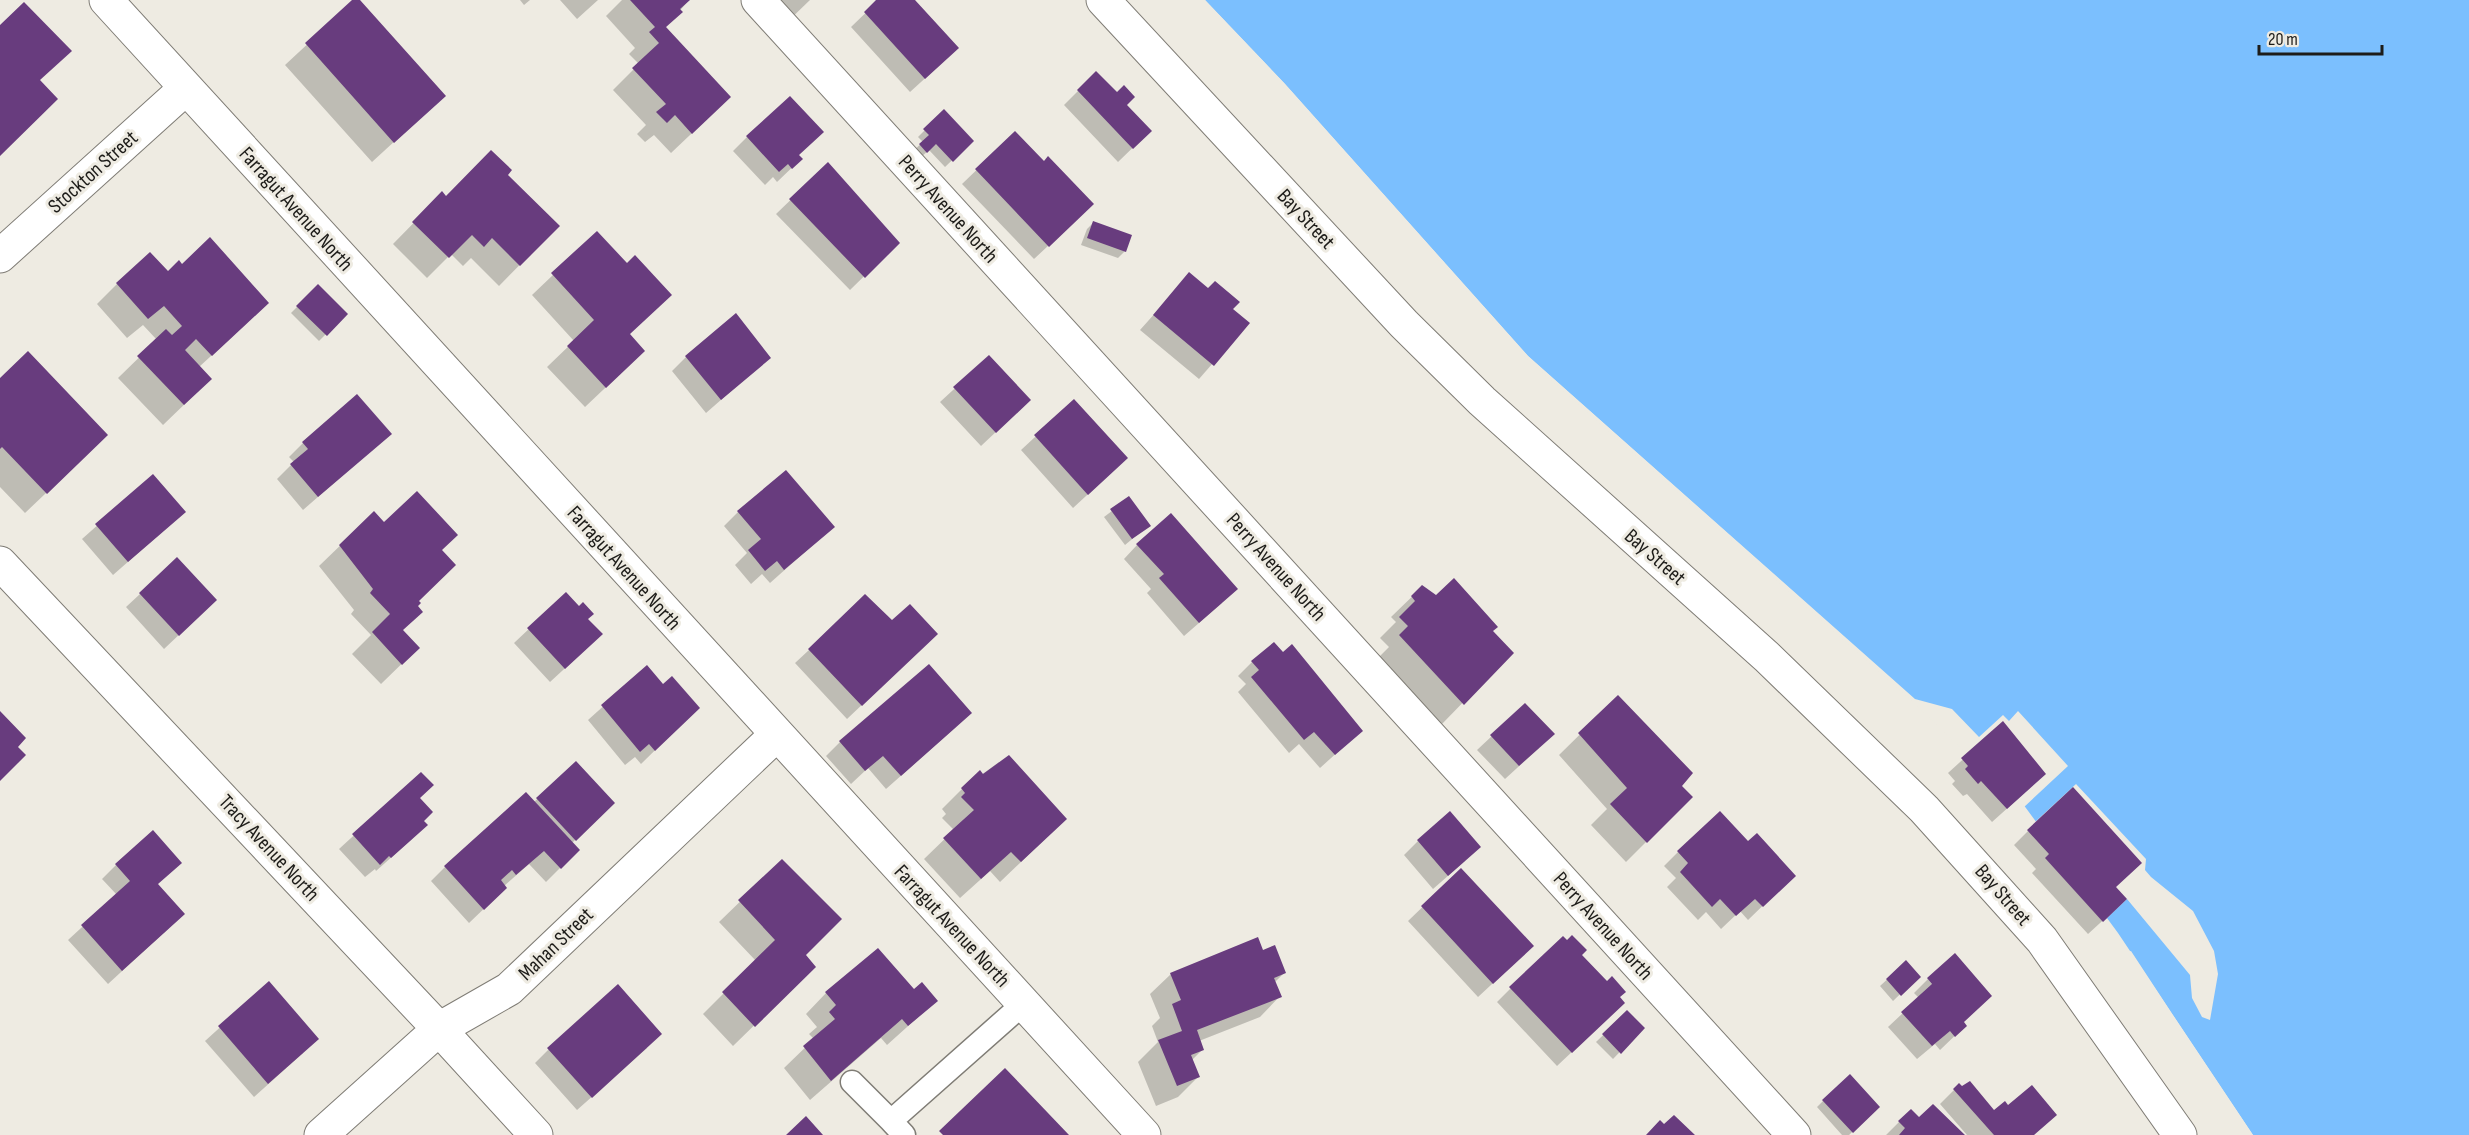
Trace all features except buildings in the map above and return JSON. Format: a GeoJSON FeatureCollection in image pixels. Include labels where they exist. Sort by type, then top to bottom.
{"type":"FeatureCollection","features":[{"type":"Feature","properties":{"kind":"street","name":"Farragut Avenue North"},"geometry":{"type":"LineString","coordinates":[[106,0],[1144,1135]]}},
{"type":"Feature","properties":{"kind":"street","name":"Perry Avenue North"},"geometry":{"type":"LineString","coordinates":[[758,0],[1794,1135]]}},
{"type":"Feature","properties":{"kind":"street","name":"Bay Street"},"geometry":{"type":"LineString","coordinates":[[1103,0],[1397,316],[1482,400],[1767,657],[1924,809],[2042,940],[2180,1135]]}},
{"type":"Feature","properties":{"kind":"street","name":"Stockton Street"},"geometry":{"type":"LineString","coordinates":[[0,256],[186,88]]}},
{"type":"Feature","properties":{"kind":"street","name":"Tracy Avenue North"},"geometry":{"type":"LineString","coordinates":[[0,563],[440,1029],[536,1135]]}},
{"type":"Feature","properties":{"kind":"street","name":"Mahan Street"},"geometry":{"type":"LineString","coordinates":[[321,1135],[440,1029],[509,989],[776,735]]}},
{"type":"Feature","properties":{"kind":"lane"},"geometry":{"type":"LineString","coordinates":[[852,1082],[897,1128],[1023,1004]]}},
{"type":"Feature","properties":{"kind":"water"},"geometry":{"type":"Polygon","coordinates":[[[1205,0],[2469,0],[2469,1135],[2253,1135],[2118,933],[2023,804],[1915,700],[1528,356],[1285,84],[1205,0]]]}},
{"type":"Feature","properties":{"kind":"pier"},"geometry":{"type":"Polygon","coordinates":[[[1202,0],[1205,0],[1285,84],[1528,356],[1915,699],[1952,709],[1979,737],[2003,715],[2009,721],[2018,711],[2068,766],[2023,808],[1913,702],[1526,358],[1202,0]]]}},
{"type":"Feature","properties":{"kind":"pier"},"geometry":{"type":"Polygon","coordinates":[[[2076,784],[2146,859],[2145,870],[2151,877],[2193,911],[2214,951],[2218,974],[2210,1020],[2202,1017],[2192,998],[2190,975],[2127,899],[2105,920],[2034,823],[2076,784]]]}},
{"type":"Feature","properties":{"kind":"pier"},"geometry":{"type":"Polygon","coordinates":[[[2131,951],[2253,1135],[2250,1135],[2127,952],[2131,951]]]}}]}
